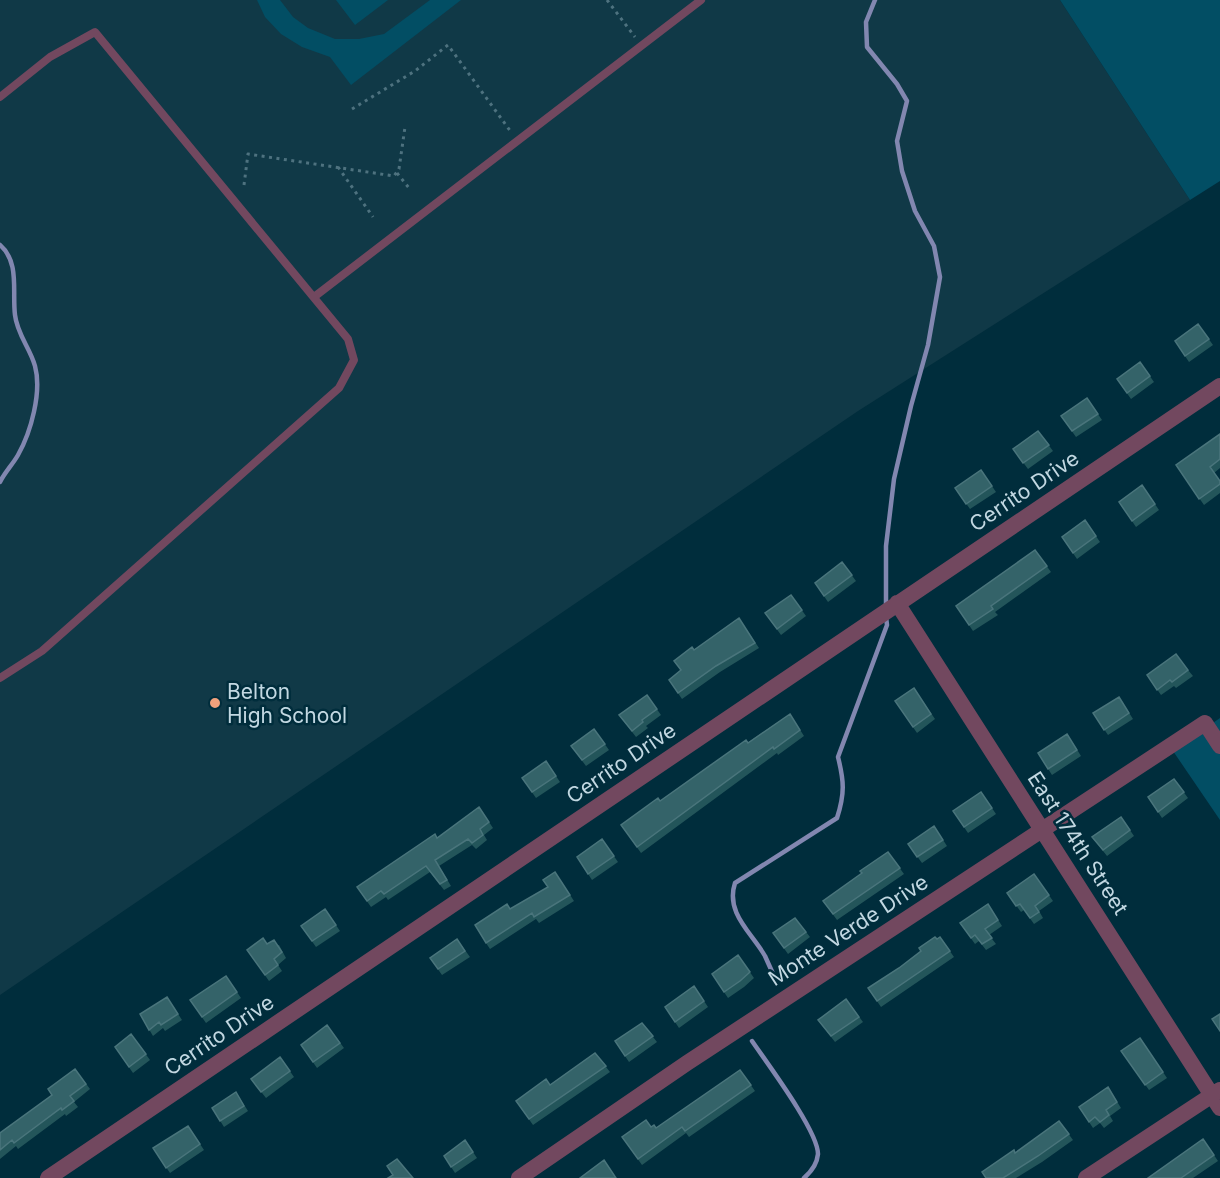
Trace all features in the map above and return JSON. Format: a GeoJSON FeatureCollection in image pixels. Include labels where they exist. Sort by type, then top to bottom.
{"type":"FeatureCollection","features":[{"type":"Feature","properties":{"kind":"street","name":"Cerrito Drive"},"geometry":{"type":"LineString","coordinates":[[48,1178],[1220,386]]}},
{"type":"Feature","properties":{"kind":"street","name":"East 174th Street"},"geometry":{"type":"LineString","coordinates":[[897,603],[1217,1098]]}},
{"type":"Feature","properties":{"kind":"street","name":"Monte Verde Drive"},"geometry":{"type":"LineString","coordinates":[[519,1178],[678,1069],[1204,723],[1220,746]]}},
{"type":"Feature","properties":{"kind":"street"},"geometry":{"type":"LineString","coordinates":[[1086,1178],[1217,1098]]}},
{"type":"Feature","properties":{"kind":"lane"},"geometry":{"type":"LineString","coordinates":[[314,297],[701,0]]}},
{"type":"Feature","properties":{"kind":"lane"},"geometry":{"type":"LineString","coordinates":[[0,97],[50,57],[95,32],[348,339],[354,360],[339,388],[42,651],[0,678]]}},
{"type":"Feature","properties":{"kind":"path"},"geometry":{"type":"LineString","coordinates":[[607,0],[641,46]]}},
{"type":"Feature","properties":{"kind":"path"},"geometry":{"type":"LineString","coordinates":[[352,109],[415,71],[448,45],[518,141]]}},
{"type":"Feature","properties":{"kind":"path"},"geometry":{"type":"LineString","coordinates":[[397,173],[405,127]]}},
{"type":"Feature","properties":{"kind":"path"},"geometry":{"type":"LineString","coordinates":[[244,185],[248,154],[394,176],[397,173]]}},
{"type":"Feature","properties":{"kind":"path"},"geometry":{"type":"LineString","coordinates":[[338,167],[373,217]]}},
{"type":"Feature","properties":{"kind":"path"},"geometry":{"type":"LineString","coordinates":[[397,173],[410,188]]}},
{"type":"Feature","properties":{"kind":"shaded area","name":"Belton High School"},"geometry":{"type":"Polygon","coordinates":[[[0,0],[1060,0],[1190,200],[858,411],[0,995],[0,0]]]}},
{"type":"Feature","properties":{"kind":"shaded area"},"geometry":{"type":"Polygon","coordinates":[[[257,0],[280,0],[293,17],[308,28],[335,39],[359,39],[384,34],[430,0],[461,0],[351,85],[330,57],[302,47],[281,34],[265,17],[257,0]]]}},
{"type":"Feature","properties":{"kind":"shaded area"},"geometry":{"type":"Polygon","coordinates":[[[336,0],[388,0],[355,25],[336,0]]]}},
{"type":"Feature","properties":{"kind":"shaded area"},"geometry":{"type":"Polygon","coordinates":[[[1060,0],[1220,0],[1220,181],[1190,200],[1060,0]]]}},
{"type":"Feature","properties":{"kind":"shaded area"},"geometry":{"type":"Polygon","coordinates":[[[1220,718],[1220,820],[1173,751],[1220,718]]]}},
{"type":"Feature","properties":{"kind":"building"},"geometry":{"type":"Polygon","coordinates":[[[1198,324],[1209,339],[1185,356],[1175,341],[1198,324]]]}},
{"type":"Feature","properties":{"kind":"building"},"geometry":{"type":"Polygon","coordinates":[[[1140,362],[1150,376],[1127,393],[1117,379],[1140,362]]]}},
{"type":"Feature","properties":{"kind":"building"},"geometry":{"type":"Polygon","coordinates":[[[1087,398],[1098,414],[1072,431],[1061,416],[1087,398]]]}},
{"type":"Feature","properties":{"kind":"building"},"geometry":{"type":"Polygon","coordinates":[[[1038,431],[1049,445],[1023,463],[1013,449],[1038,431]]]}},
{"type":"Feature","properties":{"kind":"building"},"geometry":{"type":"Polygon","coordinates":[[[1220,434],[1220,459],[1210,467],[1220,484],[1199,499],[1176,465],[1220,434]]]}},
{"type":"Feature","properties":{"kind":"building"},"geometry":{"type":"Polygon","coordinates":[[[981,470],[992,486],[966,504],[955,488],[981,470]]]}},
{"type":"Feature","properties":{"kind":"building"},"geometry":{"type":"Polygon","coordinates":[[[1142,485],[1155,504],[1132,521],[1119,502],[1142,485]]]}},
{"type":"Feature","properties":{"kind":"building"},"geometry":{"type":"Polygon","coordinates":[[[1085,520],[1096,536],[1073,553],[1062,537],[1085,520]]]}},
{"type":"Feature","properties":{"kind":"building"},"geometry":{"type":"Polygon","coordinates":[[[1035,550],[1047,566],[991,606],[993,609],[969,625],[956,606],[1035,550]]]}},
{"type":"Feature","properties":{"kind":"building"},"geometry":{"type":"Polygon","coordinates":[[[842,562],[852,575],[824,596],[815,583],[842,562]]]}},
{"type":"Feature","properties":{"kind":"building"},"geometry":{"type":"Polygon","coordinates":[[[791,595],[802,610],[777,629],[765,613],[791,595]]]}},
{"type":"Feature","properties":{"kind":"building"},"geometry":{"type":"Polygon","coordinates":[[[739,618],[755,643],[716,666],[678,693],[669,680],[681,670],[674,661],[692,647],[694,650],[739,618]]]}},
{"type":"Feature","properties":{"kind":"building"},"geometry":{"type":"Polygon","coordinates":[[[1176,654],[1188,670],[1157,690],[1147,675],[1176,654]]]}},
{"type":"Feature","properties":{"kind":"building"},"geometry":{"type":"Polygon","coordinates":[[[914,688],[931,714],[913,727],[895,701],[914,688]]]}},
{"type":"Feature","properties":{"kind":"building"},"geometry":{"type":"Polygon","coordinates":[[[647,695],[657,709],[632,731],[619,715],[647,695]]]}},
{"type":"Feature","properties":{"kind":"building"},"geometry":{"type":"Polygon","coordinates":[[[1119,697],[1129,713],[1104,730],[1093,713],[1119,697]]]}},
{"type":"Feature","properties":{"kind":"building"},"geometry":{"type":"Polygon","coordinates":[[[790,714],[800,730],[774,749],[773,747],[637,847],[621,825],[658,798],[660,801],[746,740],[748,743],[790,714]]]}},
{"type":"Feature","properties":{"kind":"building"},"geometry":{"type":"Polygon","coordinates":[[[594,729],[605,744],[582,760],[571,746],[594,729]]]}},
{"type":"Feature","properties":{"kind":"building"},"geometry":{"type":"Polygon","coordinates":[[[1067,734],[1077,750],[1048,769],[1038,753],[1067,734]]]}},
{"type":"Feature","properties":{"kind":"building"},"geometry":{"type":"Polygon","coordinates":[[[546,761],[556,776],[532,792],[522,778],[546,761]]]}},
{"type":"Feature","properties":{"kind":"building"},"geometry":{"type":"Polygon","coordinates":[[[1174,779],[1184,792],[1158,812],[1148,797],[1174,779]]]}},
{"type":"Feature","properties":{"kind":"building"},"geometry":{"type":"Polygon","coordinates":[[[981,792],[992,808],[964,827],[953,811],[981,792]]]}},
{"type":"Feature","properties":{"kind":"building"},"geometry":{"type":"Polygon","coordinates":[[[479,807],[489,822],[480,829],[483,835],[472,843],[468,839],[435,860],[447,880],[440,884],[426,866],[384,894],[381,891],[367,901],[357,887],[435,834],[437,838],[479,807]]]}},
{"type":"Feature","properties":{"kind":"building"},"geometry":{"type":"Polygon","coordinates":[[[1121,817],[1130,830],[1103,850],[1092,837],[1121,817]]]}},
{"type":"Feature","properties":{"kind":"building"},"geometry":{"type":"Polygon","coordinates":[[[934,826],[943,840],[917,857],[908,844],[934,826]]]}},
{"type":"Feature","properties":{"kind":"building"},"geometry":{"type":"Polygon","coordinates":[[[602,839],[614,856],[588,874],[577,857],[602,839]]]}},
{"type":"Feature","properties":{"kind":"building"},"geometry":{"type":"Polygon","coordinates":[[[888,852],[900,868],[833,914],[823,901],[888,852]]]}},
{"type":"Feature","properties":{"kind":"building"},"geometry":{"type":"Polygon","coordinates":[[[555,872],[570,895],[534,917],[532,913],[486,943],[475,925],[507,904],[510,909],[548,887],[543,880],[555,872]]]}},
{"type":"Feature","properties":{"kind":"building"},"geometry":{"type":"Polygon","coordinates":[[[1034,874],[1049,895],[1035,906],[1039,912],[1030,918],[1020,904],[1016,906],[1007,893],[1034,874]]]}},
{"type":"Feature","properties":{"kind":"building"},"geometry":{"type":"Polygon","coordinates":[[[988,904],[998,920],[985,929],[992,938],[982,944],[975,935],[971,938],[960,923],[988,904]]]}},
{"type":"Feature","properties":{"kind":"building"},"geometry":{"type":"Polygon","coordinates":[[[325,909],[336,925],[312,941],[301,926],[325,909]]]}},
{"type":"Feature","properties":{"kind":"building"},"geometry":{"type":"Polygon","coordinates":[[[795,918],[806,932],[784,948],[773,933],[795,918]]]}},
{"type":"Feature","properties":{"kind":"building"},"geometry":{"type":"Polygon","coordinates":[[[935,937],[937,939],[940,937],[950,951],[877,1001],[868,988],[899,968],[921,951],[919,948],[935,937]]]}},
{"type":"Feature","properties":{"kind":"building"},"geometry":{"type":"Polygon","coordinates":[[[263,938],[267,944],[274,940],[282,952],[274,959],[278,965],[265,975],[247,950],[263,938]]]}},
{"type":"Feature","properties":{"kind":"building"},"geometry":{"type":"Polygon","coordinates":[[[457,939],[465,951],[438,969],[430,958],[457,939]]]}},
{"type":"Feature","properties":{"kind":"building"},"geometry":{"type":"Polygon","coordinates":[[[738,955],[750,972],[724,992],[712,974],[738,955]]]}},
{"type":"Feature","properties":{"kind":"building"},"geometry":{"type":"Polygon","coordinates":[[[226,976],[237,992],[202,1017],[190,1000],[226,976]]]}},
{"type":"Feature","properties":{"kind":"building"},"geometry":{"type":"Polygon","coordinates":[[[694,986],[704,1001],[675,1022],[665,1007],[694,986]]]}},
{"type":"Feature","properties":{"kind":"building"},"geometry":{"type":"Polygon","coordinates":[[[167,997],[178,1014],[161,1025],[159,1022],[149,1030],[140,1014],[167,997]]]}},
{"type":"Feature","properties":{"kind":"building"},"geometry":{"type":"Polygon","coordinates":[[[846,999],[859,1017],[831,1036],[818,1020],[846,999]]]}},
{"type":"Feature","properties":{"kind":"building"},"geometry":{"type":"Polygon","coordinates":[[[1220,1014],[1220,1031],[1212,1019],[1220,1014]]]}},
{"type":"Feature","properties":{"kind":"building"},"geometry":{"type":"Polygon","coordinates":[[[642,1023],[653,1036],[625,1056],[615,1041],[642,1023]]]}},
{"type":"Feature","properties":{"kind":"building"},"geometry":{"type":"Polygon","coordinates":[[[327,1025],[340,1043],[313,1062],[301,1045],[327,1025]]]}},
{"type":"Feature","properties":{"kind":"building"},"geometry":{"type":"Polygon","coordinates":[[[131,1034],[146,1054],[129,1067],[115,1047],[131,1034]]]}},
{"type":"Feature","properties":{"kind":"building"},"geometry":{"type":"Polygon","coordinates":[[[1140,1038],[1163,1072],[1145,1085],[1121,1051],[1140,1038]]]}},
{"type":"Feature","properties":{"kind":"building"},"geometry":{"type":"Polygon","coordinates":[[[595,1053],[606,1066],[529,1119],[516,1101],[546,1079],[550,1085],[595,1053]]]}},
{"type":"Feature","properties":{"kind":"building"},"geometry":{"type":"Polygon","coordinates":[[[280,1057],[290,1071],[261,1092],[251,1079],[280,1057]]]}},
{"type":"Feature","properties":{"kind":"building"},"geometry":{"type":"Polygon","coordinates":[[[75,1069],[86,1084],[70,1096],[74,1101],[14,1143],[12,1140],[0,1150],[0,1133],[52,1095],[48,1089],[75,1069]]]}},
{"type":"Feature","properties":{"kind":"building"},"geometry":{"type":"Polygon","coordinates":[[[740,1070],[751,1085],[685,1131],[682,1127],[638,1159],[622,1137],[646,1120],[651,1127],[654,1125],[656,1128],[740,1070]]]}},
{"type":"Feature","properties":{"kind":"building"},"geometry":{"type":"Polygon","coordinates":[[[1108,1087],[1117,1102],[1106,1110],[1109,1115],[1100,1122],[1095,1117],[1089,1122],[1079,1107],[1108,1087]]]}},
{"type":"Feature","properties":{"kind":"building"},"geometry":{"type":"Polygon","coordinates":[[[236,1092],[244,1106],[220,1121],[212,1108],[236,1092]]]}},
{"type":"Feature","properties":{"kind":"building"},"geometry":{"type":"Polygon","coordinates":[[[1059,1121],[1069,1134],[1003,1178],[986,1178],[982,1172],[1014,1150],[1015,1153],[1059,1121]]]}},
{"type":"Feature","properties":{"kind":"building"},"geometry":{"type":"Polygon","coordinates":[[[188,1126],[200,1144],[166,1168],[153,1148],[188,1126]]]}},
{"type":"Feature","properties":{"kind":"building"},"geometry":{"type":"Polygon","coordinates":[[[1203,1139],[1214,1155],[1181,1178],[1148,1178],[1203,1139]]]}},
{"type":"Feature","properties":{"kind":"building"},"geometry":{"type":"Polygon","coordinates":[[[465,1140],[473,1152],[451,1167],[444,1156],[465,1140]]]}},
{"type":"Feature","properties":{"kind":"building"},"geometry":{"type":"Polygon","coordinates":[[[397,1159],[413,1178],[388,1178],[393,1175],[387,1166],[397,1159]]]}},
{"type":"Feature","properties":{"kind":"building"},"geometry":{"type":"Polygon","coordinates":[[[604,1160],[616,1178],[580,1178],[604,1160]]]}},
{"type":"Feature","properties":{"kind":"waterway"},"geometry":{"type":"LineString","coordinates":[[875,0],[866,22],[867,47],[897,84],[907,101],[897,141],[902,171],[915,211],[934,246],[940,277],[928,345],[894,479],[886,546],[886,606]]}},
{"type":"Feature","properties":{"kind":"waterway"},"geometry":{"type":"LineString","coordinates":[[0,245],[6,252],[13,269],[16,322],[30,353],[37,376],[34,412],[27,435],[18,455],[0,482]]}},
{"type":"Feature","properties":{"kind":"waterway"},"geometry":{"type":"LineString","coordinates":[[777,982],[765,956],[737,913],[733,894],[735,883],[837,818],[843,787],[838,757],[887,625],[886,617]]}},
{"type":"Feature","properties":{"kind":"waterway"},"geometry":{"type":"LineString","coordinates":[[752,1041],[791,1097],[816,1143],[818,1154],[816,1161],[804,1178]]}},
{"type":"Feature","properties":{"kind":"place","name":"Belton High School"},"geometry":{"type":"Point","coordinates":[215,703]}}]}
